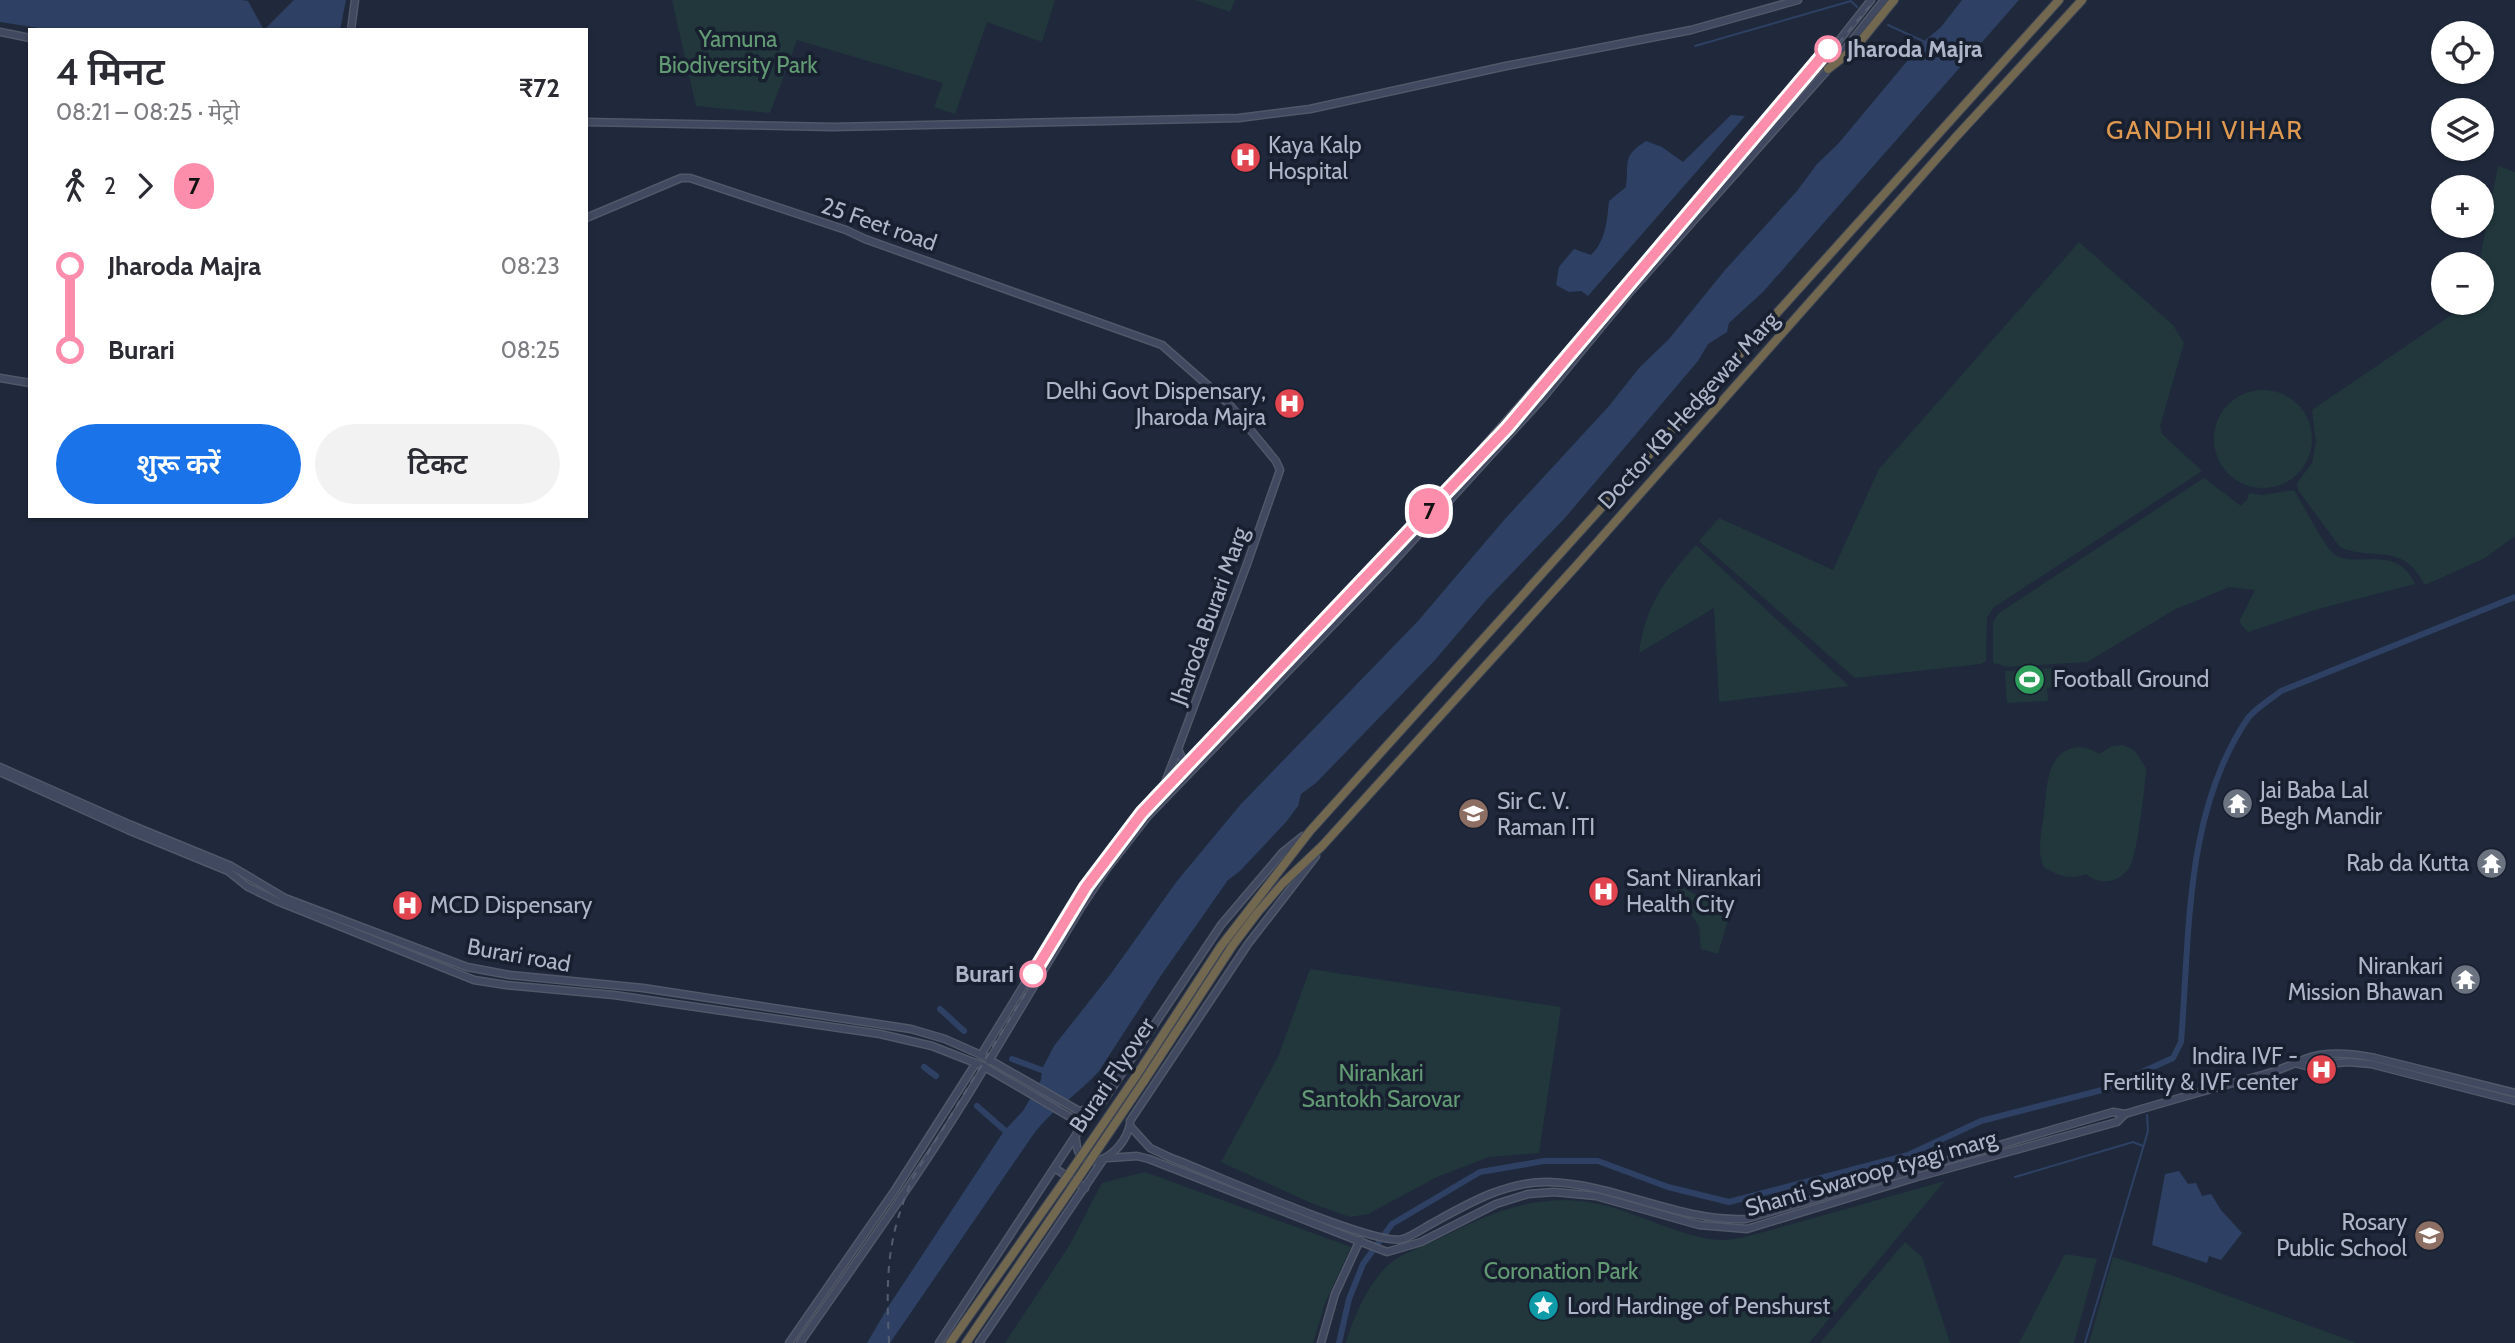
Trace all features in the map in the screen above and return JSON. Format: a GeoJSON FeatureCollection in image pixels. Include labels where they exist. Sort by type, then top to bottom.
{"type":"FeatureCollection","features":[{"type":"Feature","properties":{"kind":"highway"},"geometry":{"type":"LineString","coordinates":[[1828,69],[1854,48],[1894,0]]}},
{"type":"Feature","properties":{"kind":"highway","name":"Doctor KB Hedgewar Marg"},"geometry":{"type":"LineString","coordinates":[[1310,831],[2059,0]]}},
{"type":"Feature","properties":{"kind":"highway","name":"Doctor KB Hedgewar Marg"},"geometry":{"type":"LineString","coordinates":[[1323,845],[1577,565],[1955,138],[2082,0]]}},
{"type":"Feature","properties":{"kind":"highway","name":"Burari Flyover"},"geometry":{"type":"LineString","coordinates":[[950,1343],[1114,1108],[1221,946],[1310,831]]}},
{"type":"Feature","properties":{"kind":"highway","name":"Burari Flyover"},"geometry":{"type":"LineString","coordinates":[[966,1343],[1233,945],[1283,883],[1323,845]]}},
{"type":"Feature","properties":{"kind":"main road"},"geometry":{"type":"LineString","coordinates":[[351,28],[355,0]]}},
{"type":"Feature","properties":{"kind":"main road"},"geometry":{"type":"LineString","coordinates":[[588,122],[833,127],[1239,118],[1310,109],[1506,66],[1691,30],[1798,0]]}},
{"type":"Feature","properties":{"kind":"main road"},"geometry":{"type":"LineString","coordinates":[[800,1343],[950,1125],[1106,870],[1148,816],[1386,570],[1542,399],[1631,291],[1828,69],[1884,0]]}},
{"type":"Feature","properties":{"kind":"main road"},"geometry":{"type":"LineString","coordinates":[[1869,2],[1872,16]]}},
{"type":"Feature","properties":{"kind":"main road"},"geometry":{"type":"LineString","coordinates":[[981,1055],[1110,849],[1164,785],[1474,459],[1830,52],[1869,2]]}},
{"type":"Feature","properties":{"kind":"main road"},"geometry":{"type":"LineString","coordinates":[[0,32],[28,38]]}},
{"type":"Feature","properties":{"kind":"main road","name":"25 Feet road"},"geometry":{"type":"LineString","coordinates":[[588,217],[681,178],[690,178],[980,278],[1019,295],[1161,345],[1230,404],[1276,461],[1280,470]]}},
{"type":"Feature","properties":{"kind":"main road"},"geometry":{"type":"LineString","coordinates":[[0,377],[28,383]]}},
{"type":"Feature","properties":{"kind":"main road","name":"Jharoda Burari Marg"},"geometry":{"type":"LineString","coordinates":[[1164,785],[1243,577],[1280,470]]}},
{"type":"Feature","properties":{"kind":"main road"},"geometry":{"type":"LineString","coordinates":[[1178,749],[1190,772]]}},
{"type":"Feature","properties":{"kind":"main road","name":"Burari road"},"geometry":{"type":"LineString","coordinates":[[0,766],[120,821],[231,866],[285,898],[478,969],[654,989],[896,1026],[945,1039],[981,1055],[987,1064]]}},
{"type":"Feature","properties":{"kind":"main road","name":"Burari road"},"geometry":{"type":"LineString","coordinates":[[0,772],[128,830],[228,871],[248,887],[277,901],[479,981],[614,995],[880,1034],[932,1046],[976,1063],[987,1064]]}},
{"type":"Feature","properties":{"kind":"main road"},"geometry":{"type":"LineString","coordinates":[[1014,1080],[1075,1110],[1095,1108],[1102,1103],[1221,925],[1283,852],[1310,831]]}},
{"type":"Feature","properties":{"kind":"main road"},"geometry":{"type":"LineString","coordinates":[[979,1343],[1084,1188],[1105,1159],[1122,1145],[1130,1124],[1248,944],[1323,845]]}},
{"type":"Feature","properties":{"kind":"main road"},"geometry":{"type":"LineString","coordinates":[[396,949],[400,941]]}},
{"type":"Feature","properties":{"kind":"main road","name":"Shanti Swaroop tyagi marg"},"geometry":{"type":"LineString","coordinates":[[1130,1124],[1150,1148],[1300,1210],[1390,1241],[1404,1239],[1473,1201],[1508,1187],[1542,1182],[1592,1187],[1692,1213],[1731,1220],[1757,1216],[1952,1157],[2113,1112],[2125,1114],[2321,1056],[2353,1055],[2476,1086]]}},
{"type":"Feature","properties":{"kind":"main road"},"geometry":{"type":"LineString","coordinates":[[789,1343],[903,1179],[976,1063]]}},
{"type":"Feature","properties":{"kind":"main road"},"geometry":{"type":"LineString","coordinates":[[987,1064],[1070,1117],[1075,1122],[1079,1152],[1084,1157],[1096,1161],[1105,1159]]}},
{"type":"Feature","properties":{"kind":"main road"},"geometry":{"type":"LineString","coordinates":[[2476,1086],[2515,1093]]}},
{"type":"Feature","properties":{"kind":"main road"},"geometry":{"type":"LineString","coordinates":[[2476,1086],[2515,1101]]}},
{"type":"Feature","properties":{"kind":"main road"},"geometry":{"type":"LineString","coordinates":[[1102,1103],[1118,1104],[1126,1111],[1130,1124]]}},
{"type":"Feature","properties":{"kind":"main road"},"geometry":{"type":"LineString","coordinates":[[939,1343],[1095,1108]]}},
{"type":"Feature","properties":{"kind":"main road","name":"Shanti Swaroop tyagi marg"},"geometry":{"type":"LineString","coordinates":[[1105,1159],[1136,1156],[1149,1159],[1380,1251],[1394,1251],[1421,1242],[1496,1204],[1528,1194],[1554,1192],[1596,1196],[1699,1225],[1747,1228],[1917,1177],[2117,1122],[2125,1114]]}},
{"type":"Feature","properties":{"kind":"main road"},"geometry":{"type":"LineString","coordinates":[[1952,1157],[1955,1167]]}},
{"type":"Feature","properties":{"kind":"main road"},"geometry":{"type":"LineString","coordinates":[[1915,1168],[1917,1177]]}},
{"type":"Feature","properties":{"kind":"main road"},"geometry":{"type":"LineString","coordinates":[[1056,1169],[1084,1188]]}},
{"type":"Feature","properties":{"kind":"main road"},"geometry":{"type":"LineString","coordinates":[[1296,1218],[1300,1210]]}},
{"type":"Feature","properties":{"kind":"main road"},"geometry":{"type":"LineString","coordinates":[[1321,1343],[1335,1294],[1366,1233]]}},
{"type":"Feature","properties":{"kind":"green space","name":"Yamuna Biodiversity Park"},"geometry":{"type":"Polygon","coordinates":[[[672,0],[1055,0],[1042,42],[987,22],[955,114],[934,107],[943,83],[797,40],[770,113],[696,106],[672,0]]]}},
{"type":"Feature","properties":{"kind":"green space"},"geometry":{"type":"Polygon","coordinates":[[[1195,0],[1235,0],[1230,12],[1195,0]]]}},
{"type":"Feature","properties":{"kind":"green space"},"geometry":{"type":"Polygon","coordinates":[[[2498,166],[2515,172],[2515,536],[2485,558],[2425,585],[2407,562],[2396,557],[2340,547],[2298,490],[2297,483],[2312,463],[2316,442],[2312,410],[2452,315],[2494,315],[2494,252],[2481,252],[2484,238],[2494,238],[2494,187],[2498,166]]]}},
{"type":"Feature","properties":{"kind":"green space"},"geometry":{"type":"Polygon","coordinates":[[[2079,242],[2173,325],[2184,343],[2160,426],[2162,434],[2202,471],[1993,608],[1987,618],[1986,661],[1980,664],[1855,678],[1699,541],[1719,518],[1833,570],[1879,469],[2079,242]]]}},
{"type":"Feature","properties":{"kind":"green space"},"geometry":{"type":"Polygon","coordinates":[[[2263,390],[2282,393],[2298,404],[2309,420],[2312,439],[2309,458],[2298,474],[2282,485],[2263,488],[2244,485],[2228,474],[2217,458],[2214,439],[2217,420],[2228,404],[2244,393],[2263,390]]]}},
{"type":"Feature","properties":{"kind":"green space"},"geometry":{"type":"Polygon","coordinates":[[[2204,478],[2241,506],[2249,493],[2263,495],[2294,490],[2319,534],[2334,554],[2353,560],[2387,560],[2407,571],[2415,584],[2318,609],[2248,632],[2239,622],[2255,590],[2229,587],[2174,610],[2087,662],[2008,667],[1993,663],[1993,622],[1999,613],[2204,478]]]}},
{"type":"Feature","properties":{"kind":"green space"},"geometry":{"type":"Polygon","coordinates":[[[1696,545],[1849,686],[1719,702],[1714,608],[1639,653],[1646,621],[1658,594],[1696,545]]]}},
{"type":"Feature","properties":{"kind":"green space","name":"Football Ground"},"geometry":{"type":"Polygon","coordinates":[[[2054,668],[2055,687],[2047,688],[2048,701],[2007,703],[2005,671],[2054,668]]]}},
{"type":"Feature","properties":{"kind":"green space"},"geometry":{"type":"Polygon","coordinates":[[[2123,745],[2135,751],[2146,768],[2143,802],[2131,864],[2123,875],[2111,881],[2098,880],[2086,874],[2070,877],[2059,875],[2044,867],[2040,848],[2047,785],[2057,758],[2073,748],[2086,748],[2099,754],[2112,746],[2123,745]]]}},
{"type":"Feature","properties":{"kind":"green space"},"geometry":{"type":"Polygon","coordinates":[[[1680,886],[1727,912],[1728,920],[1718,954],[1701,949],[1699,926],[1674,890],[1680,886]]]}},
{"type":"Feature","properties":{"kind":"green space","name":"Nirankari Santokh Sarovar"},"geometry":{"type":"Polygon","coordinates":[[[1310,969],[1561,1007],[1539,1153],[1489,1157],[1437,1177],[1368,1214],[1350,1217],[1311,1203],[1221,1162],[1278,1057],[1310,969]]]}},
{"type":"Feature","properties":{"kind":"green space"},"geometry":{"type":"Polygon","coordinates":[[[1145,1172],[1351,1247],[1325,1303],[1313,1343],[1005,1343],[1069,1246],[1102,1183],[1145,1172]]]}},
{"type":"Feature","properties":{"kind":"green space","name":"Coronation Park"},"geometry":{"type":"Polygon","coordinates":[[[1945,1181],[1809,1343],[1346,1343],[1363,1301],[1375,1280],[1389,1264],[1480,1220],[1522,1205],[1543,1201],[1589,1202],[1685,1233],[1714,1240],[1727,1240],[1945,1181]]]}},
{"type":"Feature","properties":{"kind":"green space"},"geometry":{"type":"Polygon","coordinates":[[[1905,1242],[1922,1257],[1950,1343],[1820,1343],[1905,1242]]]}},
{"type":"Feature","properties":{"kind":"green space"},"geometry":{"type":"Polygon","coordinates":[[[2065,1254],[2097,1259],[2074,1343],[2019,1343],[2065,1254]]]}},
{"type":"Feature","properties":{"kind":"green space"},"geometry":{"type":"Polygon","coordinates":[[[2113,1257],[2171,1275],[2357,1343],[2089,1343],[2113,1257]]]}},
{"type":"Feature","properties":{"kind":"water"},"geometry":{"type":"Polygon","coordinates":[[[0,0],[242,0],[248,1],[263,28],[39,28],[0,22],[0,0]]]}},
{"type":"Feature","properties":{"kind":"water"},"geometry":{"type":"Polygon","coordinates":[[[294,0],[346,0],[340,28],[266,28],[294,0]]]}},
{"type":"Feature","properties":{"kind":"water"},"geometry":{"type":"Polygon","coordinates":[[[1962,0],[2019,0],[1763,292],[1729,323],[1727,332],[1708,344],[1698,361],[1564,519],[1487,599],[1435,660],[1316,783],[1301,794],[1298,806],[1286,822],[1240,871],[1228,880],[1099,1071],[1035,1132],[890,1343],[867,1343],[1004,1131],[1023,1111],[1041,1080],[1042,1069],[1054,1046],[1110,975],[1177,881],[1241,804],[1418,621],[1504,520],[1609,406],[1639,368],[1669,339],[1725,270],[1962,0]]]}},
{"type":"Feature","properties":{"kind":"water"},"geometry":{"type":"Polygon","coordinates":[[[1731,115],[1745,116],[1588,296],[1581,291],[1569,292],[1556,285],[1559,267],[1574,249],[1591,255],[1600,243],[1605,230],[1609,201],[1626,187],[1628,160],[1638,146],[1646,141],[1662,147],[1683,162],[1731,115]]]}},
{"type":"Feature","properties":{"kind":"water"},"geometry":{"type":"Polygon","coordinates":[[[2179,1171],[2188,1184],[2196,1183],[2202,1196],[2211,1194],[2221,1210],[2242,1233],[2221,1260],[2209,1256],[2207,1263],[2152,1245],[2165,1174],[2179,1171]]]}},
{"type":"Feature","properties":{"kind":"waterway"},"geometry":{"type":"LineString","coordinates":[[1695,46],[1851,1],[1857,7]]}},
{"type":"Feature","properties":{"kind":"waterway"},"geometry":{"type":"LineString","coordinates":[[1888,25],[1925,42]]}},
{"type":"Feature","properties":{"kind":"waterway"},"geometry":{"type":"LineString","coordinates":[[1339,1343],[1349,1299],[1363,1264],[1392,1224],[1480,1172],[1544,1161],[1598,1161],[1668,1187],[1729,1202],[1908,1155],[1981,1121],[2102,1090],[2173,1058],[2181,1042],[2189,917],[2201,833],[2227,754],[2248,718],[2281,691],[2515,597]]}},
{"type":"Feature","properties":{"kind":"waterway"},"geometry":{"type":"LineString","coordinates":[[940,1009],[964,1031]]}},
{"type":"Feature","properties":{"kind":"waterway"},"geometry":{"type":"LineString","coordinates":[[1012,1059],[1050,1073]]}},
{"type":"Feature","properties":{"kind":"waterway"},"geometry":{"type":"LineString","coordinates":[[924,1067],[936,1076]]}},
{"type":"Feature","properties":{"kind":"waterway"},"geometry":{"type":"LineString","coordinates":[[2139,1074],[2142,1089]]}},
{"type":"Feature","properties":{"kind":"waterway"},"geometry":{"type":"LineString","coordinates":[[977,1106],[1010,1135]]}},
{"type":"Feature","properties":{"kind":"waterway"},"geometry":{"type":"LineString","coordinates":[[2085,1343],[2148,1131],[2147,1115]]}},
{"type":"Feature","properties":{"kind":"waterway"},"geometry":{"type":"LineString","coordinates":[[2015,1177],[2133,1142],[2143,1146]]}},
{"type":"Feature","properties":{"kind":"railway"},"geometry":{"type":"LineString","coordinates":[[889,1343],[890,1258],[898,1219],[914,1176],[1067,925],[1115,853],[1145,816],[1525,413],[1875,0]]}},
{"type":"Feature","properties":{"kind":"metro line","name":"7"},"geometry":{"type":"LineString","coordinates":[[1033,974],[1086,887],[1142,813],[1507,428],[1828,49]]}},
{"type":"Feature","properties":{"kind":"place","name":"Jharoda Majra"},"geometry":{"type":"Point","coordinates":[1828,49]}},
{"type":"Feature","properties":{"kind":"place","name":"Kaya Kalp Hospital"},"geometry":{"type":"Point","coordinates":[1245,158]}},
{"type":"Feature","properties":{"kind":"place","name":"Delhi Govt Dispensary, Jharoda Majra"},"geometry":{"type":"Point","coordinates":[1289,404]}},
{"type":"Feature","properties":{"kind":"place","name":"Football Ground"},"geometry":{"type":"Point","coordinates":[2030,679]}},
{"type":"Feature","properties":{"kind":"place","name":"Jai Baba Lal Begh Mandir"},"geometry":{"type":"Point","coordinates":[2237,803]}},
{"type":"Feature","properties":{"kind":"place","name":"Sir C. V. Raman ITI"},"geometry":{"type":"Point","coordinates":[1474,814]}},
{"type":"Feature","properties":{"kind":"place","name":"Rab da Kutta"},"geometry":{"type":"Point","coordinates":[2492,863]}},
{"type":"Feature","properties":{"kind":"place","name":"Sant Nirankari Health City"},"geometry":{"type":"Point","coordinates":[1603,891]}},
{"type":"Feature","properties":{"kind":"place","name":"MCD Dispensary"},"geometry":{"type":"Point","coordinates":[407,905]}},
{"type":"Feature","properties":{"kind":"place","name":"Burari"},"geometry":{"type":"Point","coordinates":[1033,974]}},
{"type":"Feature","properties":{"kind":"place","name":"Nirankari Mission Bhawan"},"geometry":{"type":"Point","coordinates":[2466,979]}},
{"type":"Feature","properties":{"kind":"place","name":"Indira IVF - Fertility & IVF center"},"geometry":{"type":"Point","coordinates":[2321,1069]}},
{"type":"Feature","properties":{"kind":"place","name":"Rosary Public School"},"geometry":{"type":"Point","coordinates":[2430,1235]}},
{"type":"Feature","properties":{"kind":"place","name":"Lord Hardinge of Penshurst"},"geometry":{"type":"Point","coordinates":[1544,1306]}},
{"type":"Feature","properties":{"kind":"district","name":"GANDHI VIHAR"},"geometry":{"type":"Point","coordinates":[2205,130]}}]}
